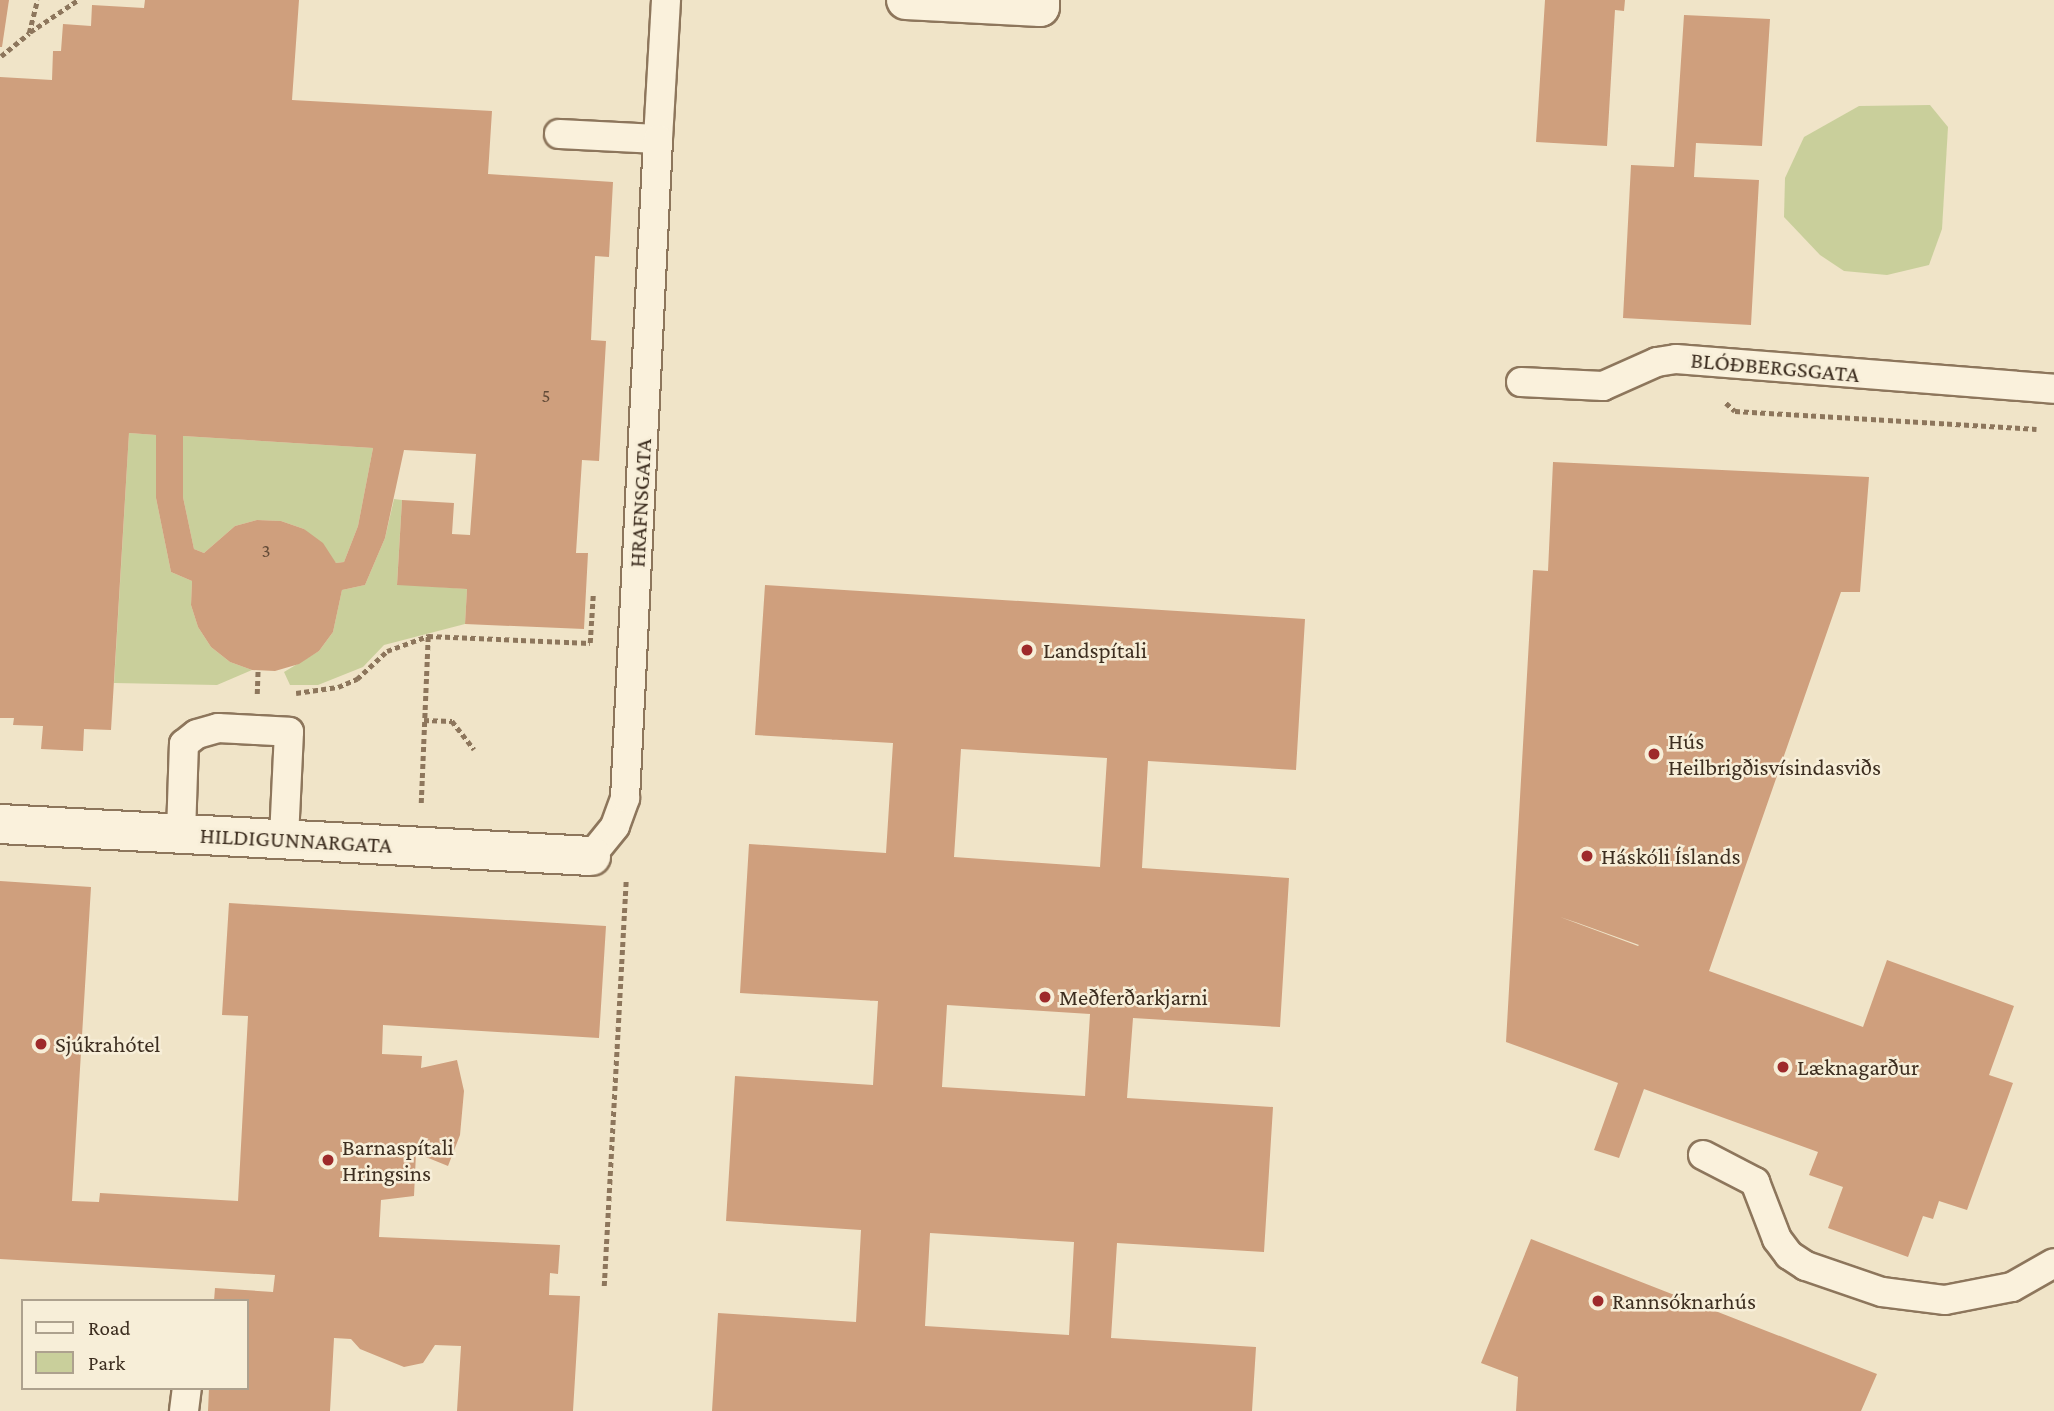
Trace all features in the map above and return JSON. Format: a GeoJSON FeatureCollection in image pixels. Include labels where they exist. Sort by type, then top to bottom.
{"type":"FeatureCollection","features":[{"type":"Feature","properties":{"kind":"street"},"geometry":{"type":"LineString","coordinates":[[906,0],[1040,7],[1040,0]]}},
{"type":"Feature","properties":{"kind":"street","name":"HILDIGUNNARGATA"},"geometry":{"type":"LineString","coordinates":[[0,824],[591,856]]}},
{"type":"Feature","properties":{"kind":"lane","name":"HRAFNSGATA"},"geometry":{"type":"LineString","coordinates":[[591,856],[615,825],[625,798],[666,0]]}},
{"type":"Feature","properties":{"kind":"lane"},"geometry":{"type":"LineString","coordinates":[[559,134],[658,139]]}},
{"type":"Feature","properties":{"kind":"lane","name":"BLÓÐBERGSGATA"},"geometry":{"type":"LineString","coordinates":[[1521,382],[1603,386],[1657,362],[1731,363],[2044,389]]}},
{"type":"Feature","properties":{"kind":"lane"},"geometry":{"type":"LineString","coordinates":[[181,833],[184,744],[197,734],[218,728],[256,730],[289,732],[284,839]]}},
{"type":"Feature","properties":{"kind":"lane"},"geometry":{"type":"LineString","coordinates":[[1703,1155],[1755,1182],[1777,1239],[1789,1255],[1806,1266],[1882,1292],[1944,1300],[2012,1287],[2054,1263]]}},
{"type":"Feature","properties":{"kind":"lane"},"geometry":{"type":"LineString","coordinates":[[184,1411],[187,1390]]}},
{"type":"Feature","properties":{"kind":"path"},"geometry":{"type":"LineString","coordinates":[[29,33],[37,0]]}},
{"type":"Feature","properties":{"kind":"path"},"geometry":{"type":"LineString","coordinates":[[1,56],[29,33],[78,0]]}},
{"type":"Feature","properties":{"kind":"path"},"geometry":{"type":"LineString","coordinates":[[1731,363],[1718,397],[1735,411],[2044,429]]}},
{"type":"Feature","properties":{"kind":"path"},"geometry":{"type":"LineString","coordinates":[[283,693],[338,687],[357,679],[387,651],[428,636],[590,643],[594,588]]}},
{"type":"Feature","properties":{"kind":"path"},"geometry":{"type":"LineString","coordinates":[[421,792],[428,636]]}},
{"type":"Feature","properties":{"kind":"path"},"geometry":{"type":"LineString","coordinates":[[257,693],[270,693]]}},
{"type":"Feature","properties":{"kind":"path"},"geometry":{"type":"LineString","coordinates":[[424,720],[452,721],[474,749]]}},
{"type":"Feature","properties":{"kind":"path"},"geometry":{"type":"LineString","coordinates":[[604,1286],[626,870]]}},
{"type":"Feature","properties":{"kind":"green space"},"geometry":{"type":"Polygon","coordinates":[[[1930,105],[1948,127],[1942,229],[1929,265],[1887,275],[1844,271],[1820,255],[1784,217],[1785,178],[1804,137],[1859,106],[1930,105]]]}},
{"type":"Feature","properties":{"kind":"green space"},"geometry":{"type":"Polygon","coordinates":[[[129,433],[156,435],[156,498],[171,572],[192,581],[191,605],[198,627],[211,647],[230,662],[252,670],[217,685],[114,683],[129,433]]]}},
{"type":"Feature","properties":{"kind":"green space"},"geometry":{"type":"Polygon","coordinates":[[[183,436],[373,448],[358,526],[344,562],[336,563],[304,529],[281,521],[257,520],[235,526],[204,553],[194,549],[183,497],[183,436]]]}},
{"type":"Feature","properties":{"kind":"green space"},"geometry":{"type":"Polygon","coordinates":[[[394,499],[402,500],[397,584],[467,589],[465,624],[384,645],[363,667],[318,685],[290,685],[284,672],[319,651],[333,632],[342,590],[365,585],[385,538],[394,499]]]}},
{"type":"Feature","properties":{"kind":"building"},"geometry":{"type":"Polygon","coordinates":[[[0,0],[9,0],[2,47],[0,47],[0,0]]]}},
{"type":"Feature","properties":{"kind":"building"},"geometry":{"type":"Polygon","coordinates":[[[145,0],[299,0],[292,100],[492,111],[488,174],[613,182],[609,257],[595,256],[591,340],[606,341],[599,461],[582,460],[576,553],[588,553],[584,629],[465,624],[467,589],[397,585],[402,500],[454,503],[452,534],[470,535],[476,454],[404,450],[385,538],[365,585],[342,590],[333,632],[319,651],[299,664],[275,671],[252,670],[230,662],[211,647],[198,627],[191,605],[192,581],[171,572],[156,498],[156,435],[129,433],[111,730],[84,729],[83,751],[41,749],[43,726],[13,725],[14,718],[0,718],[0,77],[52,80],[53,51],[61,51],[63,24],[91,26],[92,5],[144,8],[145,0]],[[183,436],[183,497],[194,549],[204,553],[235,526],[257,520],[281,521],[304,529],[323,543],[336,563],[344,562],[358,526],[373,448],[183,436]]]}},
{"type":"Feature","properties":{"kind":"building"},"geometry":{"type":"Polygon","coordinates":[[[1545,0],[1625,0],[1624,11],[1615,10],[1607,146],[1536,142],[1545,0]]]}},
{"type":"Feature","properties":{"kind":"building"},"geometry":{"type":"Polygon","coordinates":[[[1684,15],[1770,19],[1762,146],[1696,143],[1694,177],[1759,180],[1751,325],[1623,318],[1631,165],[1674,167],[1684,15]]]}},
{"type":"Feature","properties":{"kind":"building","name":"Hús Heilbrigðisvísindasviðs"},"geometry":{"type":"Polygon","coordinates":[[[1553,462],[1869,477],[1860,592],[1841,592],[1709,971],[1863,1027],[1887,960],[2014,1006],[1989,1075],[2013,1083],[1967,1210],[1939,1201],[1933,1219],[1923,1216],[1908,1257],[1828,1228],[1843,1187],[1809,1175],[1818,1152],[1644,1089],[1619,1158],[1594,1150],[1618,1083],[1506,1042],[1533,570],[1548,571],[1553,462]],[[1560,917],[1638,946],[1639,945],[1560,917]]]}},
{"type":"Feature","properties":{"kind":"building","name":"Meðferðarkjarni"},"geometry":{"type":"Polygon","coordinates":[[[765,585],[1305,619],[1296,770],[1148,761],[1142,868],[1289,878],[1280,1027],[1133,1018],[1127,1098],[1273,1107],[1264,1252],[1117,1243],[1111,1338],[1256,1347],[1252,1411],[712,1411],[718,1313],[856,1322],[861,1230],[726,1221],[735,1076],[873,1085],[878,1001],[740,993],[749,844],[886,853],[893,743],[755,735],[765,585]],[[961,749],[954,857],[1100,867],[1107,758],[961,749]],[[947,1005],[942,1087],[1085,1096],[1090,1014],[947,1005]],[[930,1233],[925,1326],[1069,1335],[1074,1242],[930,1233]]]}},
{"type":"Feature","properties":{"kind":"building","name":"Barnaspítali Hringsins"},"geometry":{"type":"Polygon","coordinates":[[[0,881],[91,887],[72,1201],[99,1202],[100,1193],[238,1201],[248,1016],[222,1015],[229,903],[606,926],[599,1038],[383,1025],[382,1054],[422,1056],[421,1068],[457,1060],[464,1091],[460,1135],[448,1166],[416,1153],[414,1196],[381,1200],[379,1237],[560,1245],[558,1274],[550,1273],[549,1295],[580,1296],[573,1411],[457,1411],[461,1346],[435,1345],[423,1363],[404,1367],[360,1349],[351,1339],[334,1338],[330,1411],[208,1411],[209,1390],[248,1390],[248,1299],[214,1299],[215,1288],[273,1292],[275,1275],[0,1259],[0,881]]]}},
{"type":"Feature","properties":{"kind":"building","name":"Rannsóknarhús"},"geometry":{"type":"Polygon","coordinates":[[[1531,1239],[1877,1374],[1861,1411],[1516,1411],[1518,1377],[1481,1363],[1531,1239]]]}},
{"type":"Feature","properties":{"kind":"place","name":"Landspítali"},"geometry":{"type":"Point","coordinates":[1027,650]}},
{"type":"Feature","properties":{"kind":"place","name":"Hús Heilbrigðisvísindasviðs"},"geometry":{"type":"Point","coordinates":[1654,754]}},
{"type":"Feature","properties":{"kind":"place","name":"Háskóli Íslands"},"geometry":{"type":"Point","coordinates":[1587,856]}},
{"type":"Feature","properties":{"kind":"place","name":"Meðferðarkjarni"},"geometry":{"type":"Point","coordinates":[1045,997]}},
{"type":"Feature","properties":{"kind":"place","name":"Sjúkrahótel"},"geometry":{"type":"Point","coordinates":[41,1044]}},
{"type":"Feature","properties":{"kind":"place","name":"Læknagarður"},"geometry":{"type":"Point","coordinates":[1783,1067]}},
{"type":"Feature","properties":{"kind":"place","name":"Barnaspítali Hringsins"},"geometry":{"type":"Point","coordinates":[328,1160]}},
{"type":"Feature","properties":{"kind":"place","name":"Rannsóknarhús"},"geometry":{"type":"Point","coordinates":[1598,1301]}}]}
